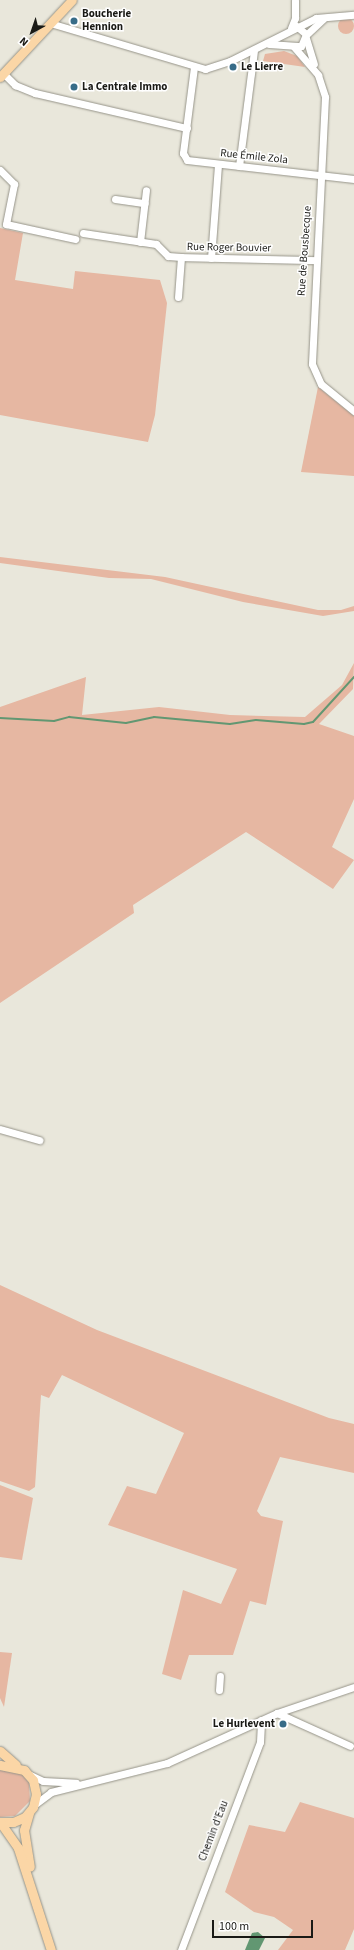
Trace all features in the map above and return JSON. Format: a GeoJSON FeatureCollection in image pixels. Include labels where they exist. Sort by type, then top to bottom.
{"type":"FeatureCollection","features":[{"type":"Feature","properties":{"kind":"main road"},"geometry":{"type":"LineString","coordinates":[[1,74],[38,30],[50,23],[72,0]]}},
{"type":"Feature","properties":{"kind":"main road"},"geometry":{"type":"LineString","coordinates":[[0,1751],[29,1774],[35,1787],[31,1809],[24,1832],[38,1904]]}},
{"type":"Feature","properties":{"kind":"main road"},"geometry":{"type":"LineString","coordinates":[[0,1765],[20,1768]]}},
{"type":"Feature","properties":{"kind":"main road"},"geometry":{"type":"LineString","coordinates":[[0,1822],[16,1821],[31,1809]]}},
{"type":"Feature","properties":{"kind":"main road"},"geometry":{"type":"LineString","coordinates":[[0,1822],[15,1841],[38,1904],[51,1950]]}},
{"type":"Feature","properties":{"kind":"street"},"geometry":{"type":"LineString","coordinates":[[292,46],[291,28],[295,18],[295,0]]}},
{"type":"Feature","properties":{"kind":"street"},"geometry":{"type":"LineString","coordinates":[[50,23],[194,68],[213,68],[261,47],[291,28],[331,16],[354,14]]}},
{"type":"Feature","properties":{"kind":"street"},"geometry":{"type":"LineString","coordinates":[[261,47],[302,45],[306,36],[315,24],[331,16]]}},
{"type":"Feature","properties":{"kind":"street"},"geometry":{"type":"LineString","coordinates":[[291,28],[306,36]]}},
{"type":"Feature","properties":{"kind":"street","name":"Rue de Bousbecque"},"geometry":{"type":"LineString","coordinates":[[306,36],[325,104],[316,260],[312,369],[324,387],[354,411]]}},
{"type":"Feature","properties":{"kind":"street","name":"Rue de Bousbecque"},"geometry":{"type":"LineString","coordinates":[[292,46],[318,76]]}},
{"type":"Feature","properties":{"kind":"street"},"geometry":{"type":"LineString","coordinates":[[239,166],[254,50]]}},
{"type":"Feature","properties":{"kind":"street"},"geometry":{"type":"LineString","coordinates":[[1,74],[16,84],[35,93],[187,128],[194,68]]}},
{"type":"Feature","properties":{"kind":"street","name":"Rue Émile Zola"},"geometry":{"type":"LineString","coordinates":[[187,128],[185,158],[218,164],[321,174],[354,179]]}},
{"type":"Feature","properties":{"kind":"street"},"geometry":{"type":"LineString","coordinates":[[211,258],[218,164]]}},
{"type":"Feature","properties":{"kind":"street"},"geometry":{"type":"LineString","coordinates":[[0,170],[14,184],[6,224],[75,239]]}},
{"type":"Feature","properties":{"kind":"street"},"geometry":{"type":"LineString","coordinates":[[140,242],[146,190]]}},
{"type":"Feature","properties":{"kind":"street"},"geometry":{"type":"LineString","coordinates":[[115,199],[145,203]]}},
{"type":"Feature","properties":{"kind":"street"},"geometry":{"type":"LineString","coordinates":[[83,233],[158,245],[168,256],[181,257]]}},
{"type":"Feature","properties":{"kind":"street","name":"Rue Roger Bouvier"},"geometry":{"type":"LineString","coordinates":[[178,297],[181,257],[316,260]]}},
{"type":"Feature","properties":{"kind":"street"},"geometry":{"type":"LineString","coordinates":[[0,1129],[24,1133],[39,1140]]}},
{"type":"Feature","properties":{"kind":"street"},"geometry":{"type":"LineString","coordinates":[[219,1690],[220,1676]]}},
{"type":"Feature","properties":{"kind":"street"},"geometry":{"type":"LineString","coordinates":[[31,1809],[47,1793],[166,1763],[276,1713],[354,1687]]}},
{"type":"Feature","properties":{"kind":"street"},"geometry":{"type":"LineString","coordinates":[[276,1713],[350,1746]]}},
{"type":"Feature","properties":{"kind":"street","name":"Chemin d'Eau"},"geometry":{"type":"LineString","coordinates":[[181,1950],[260,1742],[261,1720]]}},
{"type":"Feature","properties":{"kind":"street"},"geometry":{"type":"LineString","coordinates":[[29,1774],[43,1781],[88,1783]]}},
{"type":"Feature","properties":{"kind":"shaded area"},"geometry":{"type":"Polygon","coordinates":[[[346,18],[352,20],[354,26],[352,32],[346,34],[340,32],[338,26],[340,20],[346,18]]]}},
{"type":"Feature","properties":{"kind":"shaded area"},"geometry":{"type":"Polygon","coordinates":[[[284,51],[297,56],[305,67],[263,61],[265,54],[284,51]]]}},
{"type":"Feature","properties":{"kind":"shaded area"},"geometry":{"type":"Polygon","coordinates":[[[0,228],[23,233],[15,280],[73,289],[75,271],[160,280],[167,303],[155,415],[148,442],[0,415],[0,228]]]}},
{"type":"Feature","properties":{"kind":"shaded area"},"geometry":{"type":"Polygon","coordinates":[[[318,387],[354,416],[354,476],[301,472],[318,387]]]}},
{"type":"Feature","properties":{"kind":"shaded area"},"geometry":{"type":"Polygon","coordinates":[[[0,557],[165,577],[318,610],[341,610],[354,606],[354,611],[323,616],[243,602],[151,579],[109,578],[0,563],[0,557]]]}},
{"type":"Feature","properties":{"kind":"shaded area"},"geometry":{"type":"Polygon","coordinates":[[[354,663],[353,689],[319,724],[354,736],[354,799],[332,847],[354,860],[333,889],[246,832],[133,905],[134,913],[0,1003],[0,707],[86,677],[82,715],[159,707],[230,715],[305,717],[342,685],[354,663]]]}},
{"type":"Feature","properties":{"kind":"shaded area"},"geometry":{"type":"Polygon","coordinates":[[[0,1285],[97,1330],[329,1418],[354,1424],[354,1473],[280,1457],[257,1511],[261,1516],[283,1521],[266,1605],[250,1601],[233,1655],[189,1655],[181,1680],[162,1674],[183,1590],[221,1604],[237,1569],[108,1525],[127,1486],[156,1494],[184,1433],[62,1375],[49,1398],[41,1395],[35,1487],[29,1491],[0,1481],[0,1285]]]}},
{"type":"Feature","properties":{"kind":"shaded area"},"geometry":{"type":"Polygon","coordinates":[[[0,1485],[33,1498],[22,1560],[0,1557],[0,1485]]]}},
{"type":"Feature","properties":{"kind":"shaded area"},"geometry":{"type":"Polygon","coordinates":[[[0,1652],[12,1653],[4,1707],[0,1698],[0,1652]]]}},
{"type":"Feature","properties":{"kind":"shaded area"},"geometry":{"type":"Polygon","coordinates":[[[0,1770],[22,1774],[29,1783],[30,1801],[15,1816],[0,1817],[0,1770]]]}},
{"type":"Feature","properties":{"kind":"shaded area"},"geometry":{"type":"Polygon","coordinates":[[[300,1802],[354,1818],[354,1929],[345,1950],[278,1950],[293,1930],[274,1917],[254,1912],[225,1892],[249,1825],[285,1832],[300,1802]]]}},
{"type":"Feature","properties":{"kind":"shaded area"},"geometry":{"type":"Polygon","coordinates":[[[258,1932],[265,1938],[259,1950],[245,1950],[252,1933],[258,1932]]]}},
{"type":"Feature","properties":{"kind":"waterway"},"geometry":{"type":"LineString","coordinates":[[0,718],[54,721],[69,717],[126,723],[154,717],[230,724],[256,720],[304,724],[313,722],[354,677]]}},
{"type":"Feature","properties":{"kind":"place","name":"Boucherie Hennion"},"geometry":{"type":"Point","coordinates":[74,21]}},
{"type":"Feature","properties":{"kind":"place","name":"Le Lierre"},"geometry":{"type":"Point","coordinates":[233,67]}},
{"type":"Feature","properties":{"kind":"place","name":"La Centrale Immo"},"geometry":{"type":"Point","coordinates":[74,87]}},
{"type":"Feature","properties":{"kind":"place","name":"Le Hurlevent"},"geometry":{"type":"Point","coordinates":[283,1724]}}]}
